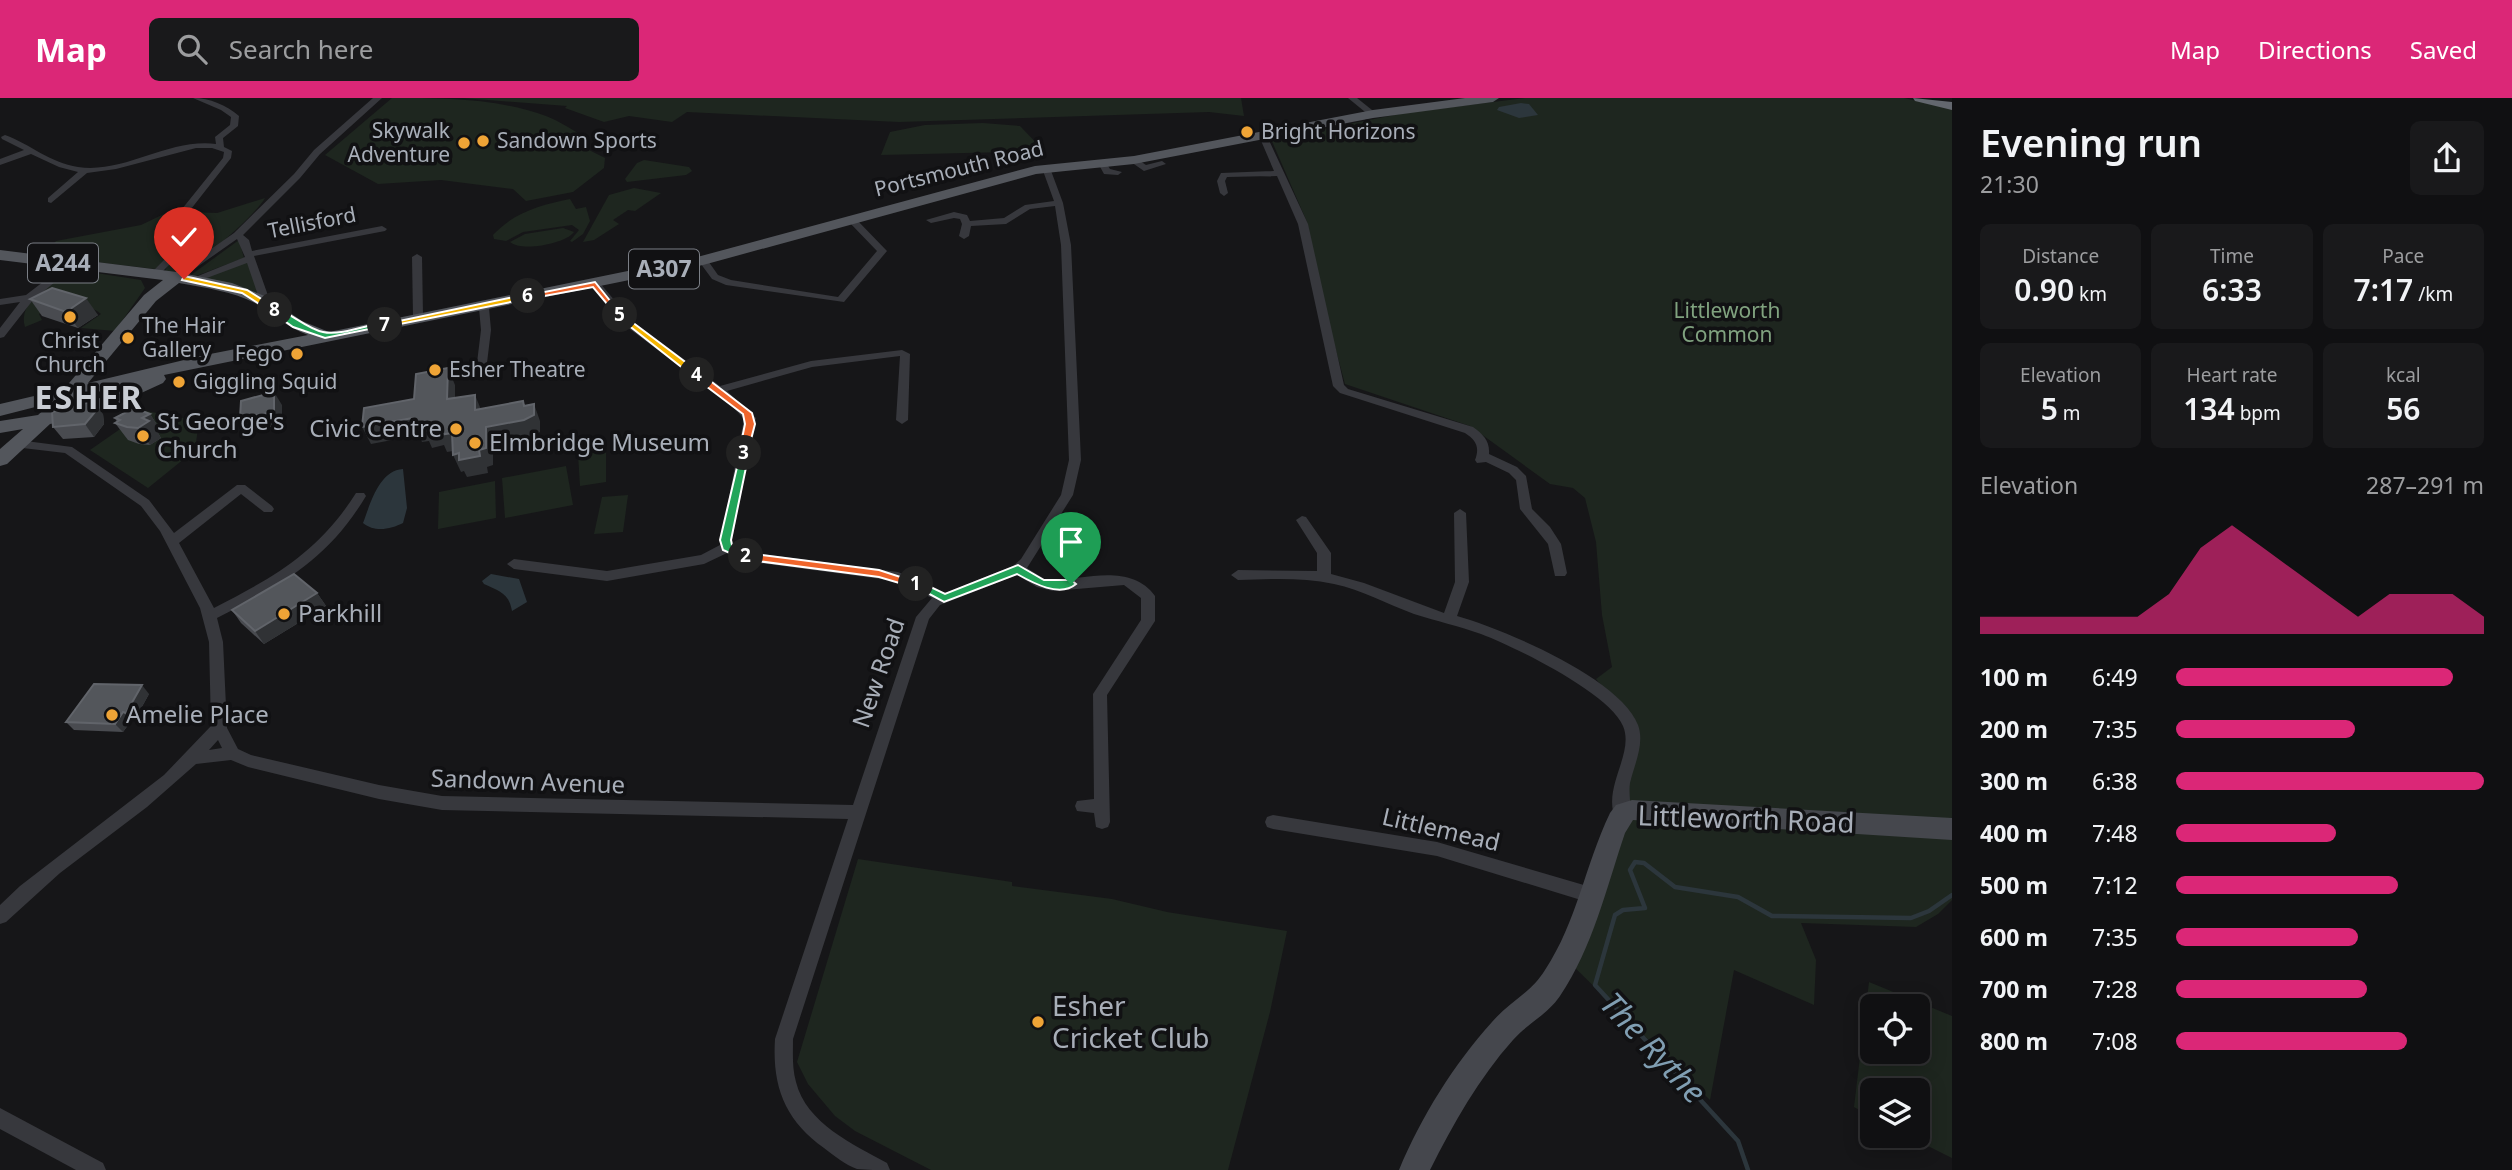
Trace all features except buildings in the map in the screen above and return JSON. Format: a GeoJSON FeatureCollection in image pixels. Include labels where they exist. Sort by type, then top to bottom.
{"type":"FeatureCollection","features":[{"type":"Feature","properties":{"kind":"main road","name":"Portsmouth Road"},"geometry":{"type":"LineString","coordinates":[[484,305],[703,260],[989,180],[1046,168],[1102,163],[1143,168],[1263,136],[1433,101],[1493,98]]}},
{"type":"Feature","properties":{"kind":"main road"},"geometry":{"type":"LineString","coordinates":[[1913,98],[1942,103]]}},
{"type":"Feature","properties":{"kind":"main road","name":"A244"},"geometry":{"type":"LineString","coordinates":[[0,255],[72,264],[156,284]]}},
{"type":"Feature","properties":{"kind":"main road"},"geometry":{"type":"LineString","coordinates":[[0,475],[73,391],[156,284],[185,279],[244,291],[266,304],[295,334]]}},
{"type":"Feature","properties":{"kind":"main road","name":"A307"},"geometry":{"type":"LineString","coordinates":[[395,323],[418,316],[484,305]]}},
{"type":"Feature","properties":{"kind":"main road","name":"A307"},"geometry":{"type":"LineString","coordinates":[[0,410],[195,362],[295,334],[325,336],[484,305]]}},
{"type":"Feature","properties":{"kind":"main road","name":"A307"},"geometry":{"type":"LineString","coordinates":[[0,427],[72,416],[105,405],[195,362]]}},
{"type":"Feature","properties":{"kind":"main road"},"geometry":{"type":"LineString","coordinates":[[0,460],[26,445],[53,424],[72,416]]}},
{"type":"Feature","properties":{"kind":"street"},"geometry":{"type":"LineString","coordinates":[[51,200],[84,171],[220,141],[234,126],[235,116],[224,108],[197,98]]}},
{"type":"Feature","properties":{"kind":"street"},"geometry":{"type":"LineString","coordinates":[[185,279],[237,235],[298,176],[317,152],[378,98]]}},
{"type":"Feature","properties":{"kind":"street"},"geometry":{"type":"LineString","coordinates":[[1352,98],[1373,114]]}},
{"type":"Feature","properties":{"kind":"street"},"geometry":{"type":"LineString","coordinates":[[1263,136],[1303,224],[1339,386],[1344,391],[1469,430],[1481,438],[1482,458],[1513,470],[1522,479],[1522,504],[1526,513],[1553,541],[1560,573]]}},
{"type":"Feature","properties":{"kind":"street"},"geometry":{"type":"LineString","coordinates":[[5,137],[84,171]]}},
{"type":"Feature","properties":{"kind":"street"},"geometry":{"type":"LineString","coordinates":[[156,284],[168,261],[187,209],[228,155],[220,141]]}},
{"type":"Feature","properties":{"kind":"street"},"geometry":{"type":"LineString","coordinates":[[0,162],[33,150]]}},
{"type":"Feature","properties":{"kind":"street"},"geometry":{"type":"LineString","coordinates":[[1102,163],[1107,172],[1118,172]]}},
{"type":"Feature","properties":{"kind":"street"},"geometry":{"type":"LineString","coordinates":[[1143,168],[1163,164]]}},
{"type":"Feature","properties":{"kind":"street","name":"New Road"},"geometry":{"type":"LineString","coordinates":[[880,1170],[816,1128],[790,1099],[783,1080],[784,1039],[919,624],[928,609],[944,598],[991,582],[1018,569],[1026,562],[1067,495],[1075,460],[1069,273],[1059,203],[1046,168]]}},
{"type":"Feature","properties":{"kind":"street"},"geometry":{"type":"LineString","coordinates":[[1236,188],[1223,190],[1221,178],[1231,173],[1281,173]]}},
{"type":"Feature","properties":{"kind":"street"},"geometry":{"type":"LineString","coordinates":[[931,220],[959,215],[967,224],[997,225],[1014,218],[1028,207],[1059,203]]}},
{"type":"Feature","properties":{"kind":"street"},"geometry":{"type":"LineString","coordinates":[[703,260],[715,276],[729,283],[840,300],[882,251],[852,220]]}},
{"type":"Feature","properties":{"kind":"street"},"geometry":{"type":"LineString","coordinates":[[964,236],[967,224]]}},
{"type":"Feature","properties":{"kind":"street","name":"Tellisford"},"geometry":{"type":"LineString","coordinates":[[185,279],[249,256],[382,229]]}},
{"type":"Feature","properties":{"kind":"street"},"geometry":{"type":"LineString","coordinates":[[237,235],[244,240],[266,304]]}},
{"type":"Feature","properties":{"kind":"street"},"geometry":{"type":"LineString","coordinates":[[417,257],[418,316]]}},
{"type":"Feature","properties":{"kind":"street"},"geometry":{"type":"LineString","coordinates":[[0,335],[29,298],[72,264]]}},
{"type":"Feature","properties":{"kind":"street"},"geometry":{"type":"LineString","coordinates":[[595,284],[627,322],[718,390],[750,418],[726,540],[727,547]]}},
{"type":"Feature","properties":{"kind":"street"},"geometry":{"type":"LineString","coordinates":[[0,302],[9,303],[16,298],[29,298]]}},
{"type":"Feature","properties":{"kind":"street"},"geometry":{"type":"LineString","coordinates":[[481,371],[486,330],[484,305]]}},
{"type":"Feature","properties":{"kind":"street"},"geometry":{"type":"LineString","coordinates":[[718,390],[811,364],[902,353],[906,356],[902,420]]}},
{"type":"Feature","properties":{"kind":"street"},"geometry":{"type":"LineString","coordinates":[[26,445],[68,450],[141,499],[166,529],[209,616],[216,642],[219,728],[233,753],[195,758]]}},
{"type":"Feature","properties":{"kind":"street"},"geometry":{"type":"LineString","coordinates":[[172,542],[245,485],[268,509]]}},
{"type":"Feature","properties":{"kind":"street"},"geometry":{"type":"LineString","coordinates":[[209,616],[279,579],[324,547],[347,521],[360,496]]}},
{"type":"Feature","properties":{"kind":"street"},"geometry":{"type":"LineString","coordinates":[[1449,618],[1462,582],[1460,513]]}},
{"type":"Feature","properties":{"kind":"street"},"geometry":{"type":"LineString","coordinates":[[1303,519],[1324,553],[1324,577]]}},
{"type":"Feature","properties":{"kind":"street"},"geometry":{"type":"LineString","coordinates":[[514,564],[536,561],[607,576],[704,559],[727,547]]}},
{"type":"Feature","properties":{"kind":"street"},"geometry":{"type":"LineString","coordinates":[[727,547],[744,556],[898,577],[944,598]]}},
{"type":"Feature","properties":{"kind":"street"},"geometry":{"type":"LineString","coordinates":[[1018,569],[1042,584],[1053,586],[1124,580],[1133,583],[1148,596],[1148,621],[1100,694],[1102,814],[1083,806]]}},
{"type":"Feature","properties":{"kind":"street"},"geometry":{"type":"LineString","coordinates":[[1238,575],[1324,577],[1491,632],[1536,653],[1580,680],[1622,712],[1631,727],[1633,744],[1618,797],[1622,814]]}},
{"type":"Feature","properties":{"kind":"street"},"geometry":{"type":"LineString","coordinates":[[0,916],[27,890],[195,758],[219,728]]}},
{"type":"Feature","properties":{"kind":"street","name":"Sandown Avenue"},"geometry":{"type":"LineString","coordinates":[[233,753],[269,767],[427,802],[857,812]]}},
{"type":"Feature","properties":{"kind":"street","name":"Littleworth Road"},"geometry":{"type":"LineString","coordinates":[[1414,1170],[1445,1111],[1481,1058],[1505,1027],[1536,1004],[1552,983],[1578,937],[1594,896],[1613,829],[1622,814],[1632,810],[1952,829]]}},
{"type":"Feature","properties":{"kind":"street","name":"Littlemead"},"geometry":{"type":"LineString","coordinates":[[1273,822],[1437,849],[1594,896]]}},
{"type":"Feature","properties":{"kind":"street"},"geometry":{"type":"LineString","coordinates":[[0,1119],[96,1170]]}},
{"type":"Feature","properties":{"kind":"green space"},"geometry":{"type":"Polygon","coordinates":[[[392,98],[489,102],[546,116],[589,139],[589,150],[605,158],[604,168],[573,192],[526,201],[513,189],[441,180],[378,184],[325,155],[392,98]]]}},
{"type":"Feature","properties":{"kind":"green space"},"geometry":{"type":"Polygon","coordinates":[[[462,98],[1241,98],[1244,116],[1209,112],[899,122],[687,112],[672,122],[629,116],[604,122],[565,108],[567,106],[462,98]]]}},
{"type":"Feature","properties":{"kind":"green space","name":"Littleworth Common"},"geometry":{"type":"Polygon","coordinates":[[[1525,98],[1904,98],[1952,109],[1952,900],[1938,914],[1916,927],[1801,923],[1816,960],[1814,1005],[1734,970],[1710,1100],[1568,961],[1633,744],[1615,701],[1596,679],[1612,667],[1602,615],[1596,542],[1585,498],[1573,488],[1550,484],[1470,426],[1345,384],[1327,317],[1307,222],[1271,139],[1405,113],[1525,98]]]}},
{"type":"Feature","properties":{"kind":"green space"},"geometry":{"type":"Polygon","coordinates":[[[983,123],[1020,126],[1044,151],[881,155],[890,132],[925,125],[983,123]]]}},
{"type":"Feature","properties":{"kind":"green space"},"geometry":{"type":"Polygon","coordinates":[[[644,160],[689,167],[692,171],[686,175],[627,182],[625,179],[637,163],[644,160]]]}},
{"type":"Feature","properties":{"kind":"green space"},"geometry":{"type":"Polygon","coordinates":[[[634,188],[661,193],[635,211],[628,210],[613,220],[619,224],[594,240],[583,242],[609,195],[634,188]]]}},
{"type":"Feature","properties":{"kind":"green space"},"geometry":{"type":"Polygon","coordinates":[[[265,198],[248,218],[203,257],[174,271],[165,271],[190,212],[217,213],[265,198]]]}},
{"type":"Feature","properties":{"kind":"green space"},"geometry":{"type":"Polygon","coordinates":[[[570,199],[576,209],[586,207],[590,221],[583,234],[572,242],[570,241],[579,230],[572,225],[523,232],[506,241],[494,239],[493,235],[501,227],[519,215],[570,199]]]}},
{"type":"Feature","properties":{"kind":"green space"},"geometry":{"type":"Polygon","coordinates":[[[166,213],[182,213],[164,262],[155,269],[27,254],[48,250],[56,241],[141,225],[166,213]]]}},
{"type":"Feature","properties":{"kind":"green space"},"geometry":{"type":"Polygon","coordinates":[[[563,228],[574,232],[553,243],[523,246],[510,242],[525,234],[563,228]]]}},
{"type":"Feature","properties":{"kind":"green space"},"geometry":{"type":"Polygon","coordinates":[[[239,240],[244,258],[196,276],[191,275],[239,240]]]}},
{"type":"Feature","properties":{"kind":"green space"},"geometry":{"type":"Polygon","coordinates":[[[247,262],[261,298],[253,291],[201,278],[247,262]]]}},
{"type":"Feature","properties":{"kind":"green space"},"geometry":{"type":"Polygon","coordinates":[[[70,269],[141,280],[145,288],[115,331],[81,328],[101,314],[87,306],[79,305],[63,306],[39,314],[42,320],[25,327],[26,309],[31,301],[70,269]]]}},
{"type":"Feature","properties":{"kind":"green space"},"geometry":{"type":"Polygon","coordinates":[[[146,411],[199,421],[195,450],[148,488],[90,450],[146,411]]]}},
{"type":"Feature","properties":{"kind":"green space"},"geometry":{"type":"Polygon","coordinates":[[[606,451],[606,482],[580,486],[578,454],[606,451]]]}},
{"type":"Feature","properties":{"kind":"green space"},"geometry":{"type":"Polygon","coordinates":[[[566,466],[573,505],[505,518],[502,478],[566,466]]]}},
{"type":"Feature","properties":{"kind":"green space"},"geometry":{"type":"Polygon","coordinates":[[[495,481],[496,518],[438,529],[439,492],[495,481]]]}},
{"type":"Feature","properties":{"kind":"green space"},"geometry":{"type":"Polygon","coordinates":[[[628,495],[623,532],[594,534],[602,497],[628,495]]]}},
{"type":"Feature","properties":{"kind":"green space","name":"Esher Cricket Club"},"geometry":{"type":"Polygon","coordinates":[[[858,859],[1012,882],[1012,886],[1112,899],[1167,912],[1287,931],[1270,1012],[1228,1170],[931,1170],[855,1131],[835,1116],[808,1084],[797,1062],[858,859]]]}},
{"type":"Feature","properties":{"kind":"green space"},"geometry":{"type":"Polygon","coordinates":[[[1869,982],[1898,994],[1868,994],[1869,982]]]}},
{"type":"Feature","properties":{"kind":"green space"},"geometry":{"type":"Polygon","coordinates":[[[1930,1007],[1952,1016],[1952,1158],[1930,1147],[1930,1078],[1860,1078],[1860,1110],[1854,1107],[1860,1057],[1860,1064],[1930,1064],[1930,1007]]]}},
{"type":"Feature","properties":{"kind":"shaded area"},"geometry":{"type":"Polygon","coordinates":[[[1529,104],[1538,115],[1519,118],[1497,110],[1499,107],[1529,104]]]}},
{"type":"Feature","properties":{"kind":"shaded area"},"geometry":{"type":"Polygon","coordinates":[[[403,469],[407,508],[403,523],[383,529],[363,523],[372,498],[382,482],[388,475],[403,469]]]}},
{"type":"Feature","properties":{"kind":"shaded area"},"geometry":{"type":"Polygon","coordinates":[[[491,574],[519,579],[527,602],[512,611],[506,596],[482,581],[491,574]]]}},
{"type":"Feature","properties":{"kind":"waterway","name":"The Rythe"},"geometry":{"type":"LineString","coordinates":[[1748,1170],[1738,1141],[1595,985],[1615,915],[1623,910],[1645,908],[1630,870],[1635,862],[1644,863],[1675,887],[1738,897],[1772,916],[1911,918],[1929,911],[1952,895]]}},
{"type":"Feature","properties":{"kind":"place","name":"Bright Horizons"},"geometry":{"type":"Point","coordinates":[1247,132]}},
{"type":"Feature","properties":{"kind":"place","name":"Sandown Sports"},"geometry":{"type":"Point","coordinates":[483,141]}},
{"type":"Feature","properties":{"kind":"place","name":"Skywalk Adventure"},"geometry":{"type":"Point","coordinates":[464,143]}},
{"type":"Feature","properties":{"kind":"place","name":"Christ Church"},"geometry":{"type":"Point","coordinates":[70,317]}},
{"type":"Feature","properties":{"kind":"place","name":"The Hair Gallery"},"geometry":{"type":"Point","coordinates":[128,338]}},
{"type":"Feature","properties":{"kind":"place","name":"Fego"},"geometry":{"type":"Point","coordinates":[297,354]}},
{"type":"Feature","properties":{"kind":"place","name":"Esher Theatre"},"geometry":{"type":"Point","coordinates":[435,370]}},
{"type":"Feature","properties":{"kind":"place","name":"Giggling Squid"},"geometry":{"type":"Point","coordinates":[179,382]}},
{"type":"Feature","properties":{"kind":"place","name":"Civic Centre"},"geometry":{"type":"Point","coordinates":[456,429]}},
{"type":"Feature","properties":{"kind":"place","name":"St George's Church"},"geometry":{"type":"Point","coordinates":[143,436]}},
{"type":"Feature","properties":{"kind":"place","name":"Elmbridge Museum"},"geometry":{"type":"Point","coordinates":[475,443]}},
{"type":"Feature","properties":{"kind":"place","name":"Parkhill"},"geometry":{"type":"Point","coordinates":[284,614]}},
{"type":"Feature","properties":{"kind":"place","name":"Amelie Place"},"geometry":{"type":"Point","coordinates":[112,715]}},
{"type":"Feature","properties":{"kind":"place","name":"Esher Cricket Club"},"geometry":{"type":"Point","coordinates":[1038,1022]}},
{"type":"Feature","properties":{"kind":"district","name":"ESHER"},"geometry":{"type":"Point","coordinates":[89,398]}},
{"type":"Feature","properties":{"kind":"route"},"geometry":{"type":"LineString","coordinates":[[184,279],[244,291],[296,325],[325,336],[457,308],[595,284],[627,322],[748,413],[750,424],[726,540],[727,547],[734,552],[744,556],[898,577],[944,598],[991,582],[1018,569],[1042,584],[1071,584]]}}]}
